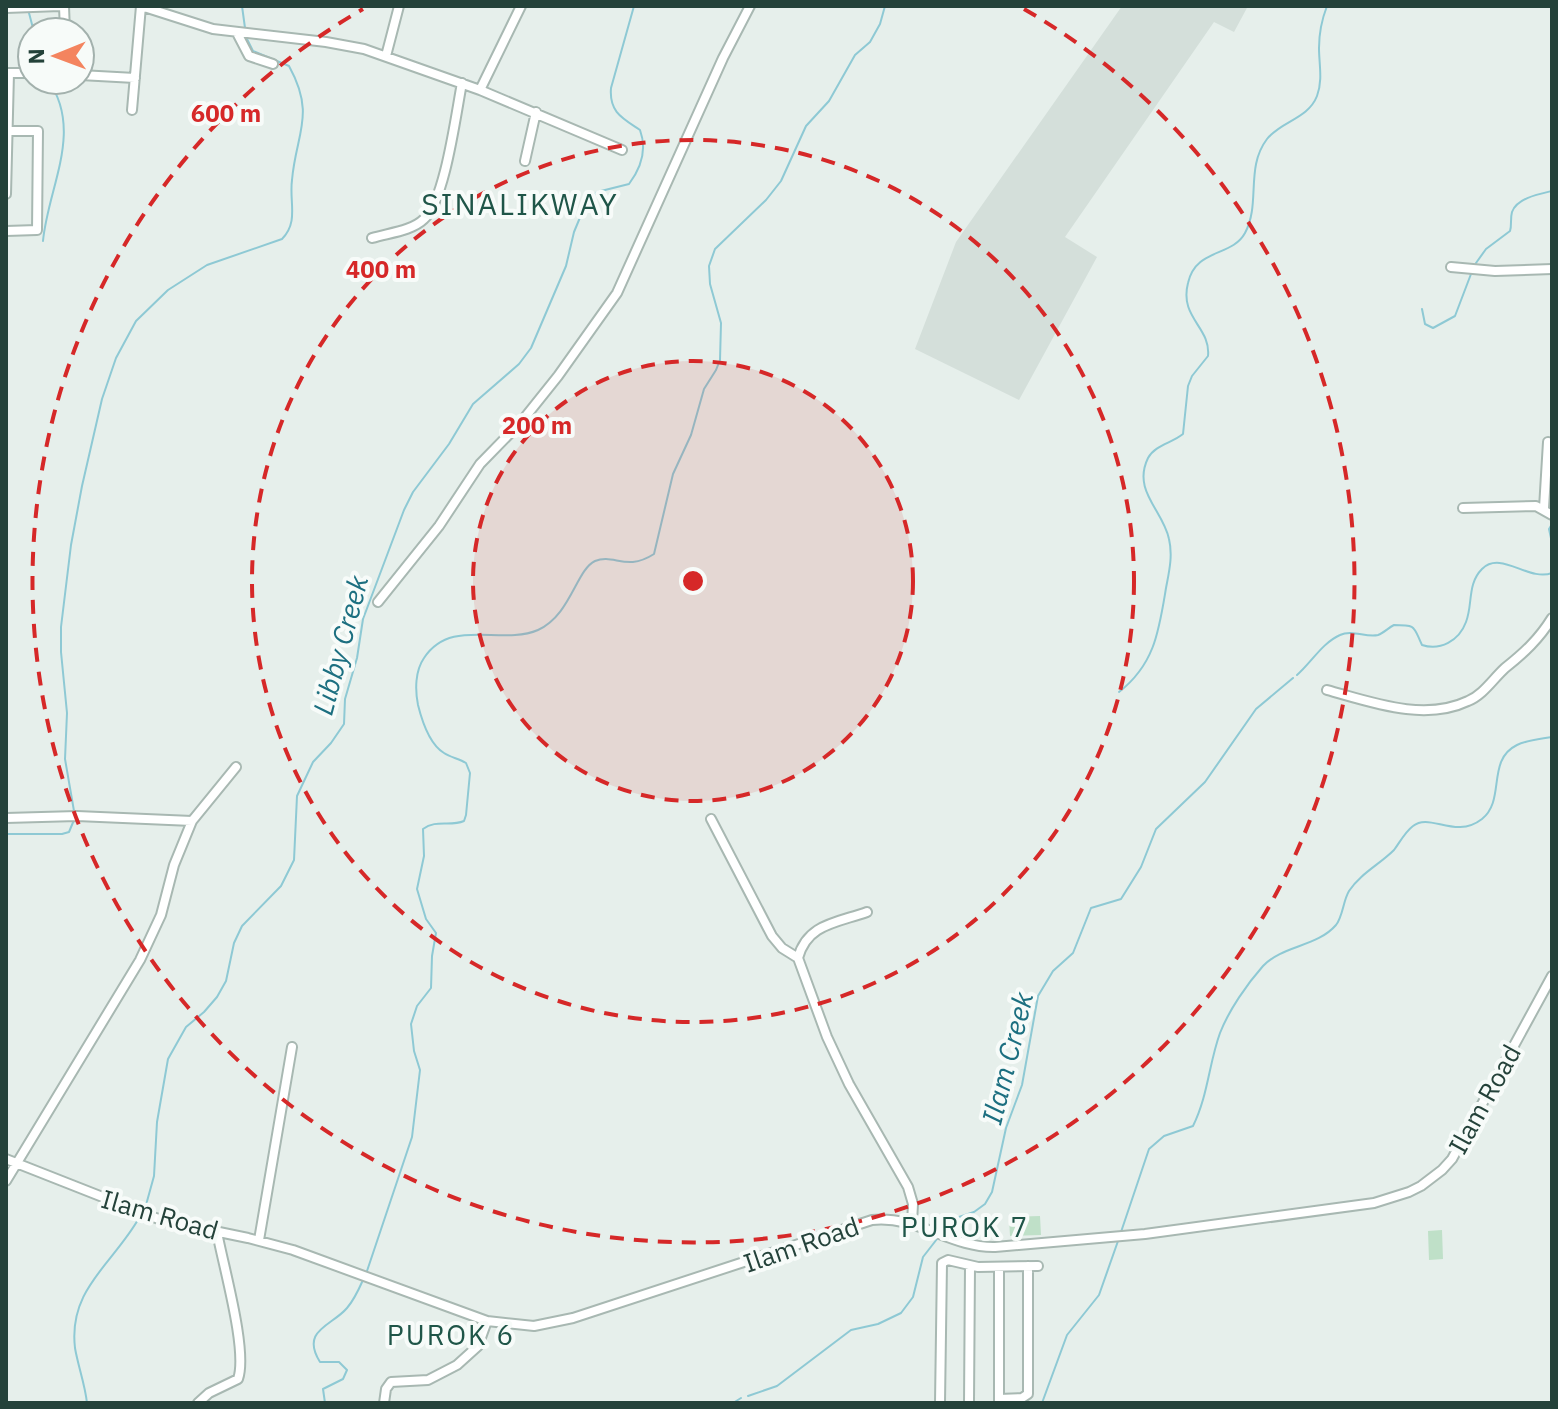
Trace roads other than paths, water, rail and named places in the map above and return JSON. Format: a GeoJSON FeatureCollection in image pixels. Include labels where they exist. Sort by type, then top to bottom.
{"type":"FeatureCollection","features":[{"type":"Feature","properties":{"kind":"street"},"geometry":{"type":"LineString","coordinates":[[6,8],[62,6]]}},
{"type":"Feature","properties":{"kind":"street"},"geometry":{"type":"LineString","coordinates":[[132,110],[141,6],[189,23],[237,33],[344,44],[386,56],[536,112],[622,150]]}},
{"type":"Feature","properties":{"kind":"street"},"geometry":{"type":"LineString","coordinates":[[386,56],[399,6]]}},
{"type":"Feature","properties":{"kind":"street"},"geometry":{"type":"LineString","coordinates":[[480,90],[521,6]]}},
{"type":"Feature","properties":{"kind":"street"},"geometry":{"type":"LineString","coordinates":[[378,602],[439,526],[480,464],[531,409],[589,336],[610,304],[750,6]]}},
{"type":"Feature","properties":{"kind":"street"},"geometry":{"type":"LineString","coordinates":[[237,33],[249,56],[273,64]]}},
{"type":"Feature","properties":{"kind":"street"},"geometry":{"type":"LineString","coordinates":[[6,194],[8,73]]}},
{"type":"Feature","properties":{"kind":"street"},"geometry":{"type":"LineString","coordinates":[[96,76],[135,78]]}},
{"type":"Feature","properties":{"kind":"street"},"geometry":{"type":"LineString","coordinates":[[372,238],[415,225],[430,213],[440,187],[462,83]]}},
{"type":"Feature","properties":{"kind":"street"},"geometry":{"type":"LineString","coordinates":[[525,161],[536,112]]}},
{"type":"Feature","properties":{"kind":"street"},"geometry":{"type":"LineString","coordinates":[[6,231],[37,230],[38,131],[7,131]]}},
{"type":"Feature","properties":{"kind":"street"},"geometry":{"type":"LineString","coordinates":[[1451,267],[1495,271],[1552,269]]}},
{"type":"Feature","properties":{"kind":"street"},"geometry":{"type":"LineString","coordinates":[[1544,508],[1548,442]]}},
{"type":"Feature","properties":{"kind":"street"},"geometry":{"type":"LineString","coordinates":[[1463,508],[1544,508],[1552,515]]}},
{"type":"Feature","properties":{"kind":"street"},"geometry":{"type":"LineString","coordinates":[[1327,690],[1388,707],[1417,709],[1460,704],[1477,696],[1526,651],[1552,618]]}},
{"type":"Feature","properties":{"kind":"street"},"geometry":{"type":"LineString","coordinates":[[6,1181],[140,960],[161,915],[174,865],[192,821],[236,767]]}},
{"type":"Feature","properties":{"kind":"street"},"geometry":{"type":"LineString","coordinates":[[6,818],[66,816],[192,821]]}},
{"type":"Feature","properties":{"kind":"street"},"geometry":{"type":"LineString","coordinates":[[711,819],[772,936],[782,948],[798,958]]}},
{"type":"Feature","properties":{"kind":"street"},"geometry":{"type":"LineString","coordinates":[[867,912],[815,930],[801,946],[798,958],[827,1037],[849,1084],[908,1187],[913,1204],[912,1223]]}},
{"type":"Feature","properties":{"kind":"street","name":"Ilam Road"},"geometry":{"type":"LineString","coordinates":[[6,1159],[161,1220],[259,1240],[314,1257],[487,1321],[517,1326],[553,1323],[881,1219],[912,1223],[970,1246],[1010,1247],[1244,1222],[1374,1203],[1409,1192],[1433,1178],[1452,1159],[1552,976]]}},
{"type":"Feature","properties":{"kind":"street"},"geometry":{"type":"LineString","coordinates":[[259,1240],[292,1047]]}},
{"type":"Feature","properties":{"kind":"street"},"geometry":{"type":"LineString","coordinates":[[198,1403],[209,1393],[238,1379],[240,1372],[237,1328],[217,1232]]}},
{"type":"Feature","properties":{"kind":"street"},"geometry":{"type":"LineString","coordinates":[[940,1403],[942,1263],[948,1260],[970,1266],[1038,1266]]}},
{"type":"Feature","properties":{"kind":"street"},"geometry":{"type":"LineString","coordinates":[[969,1403],[970,1266]]}},
{"type":"Feature","properties":{"kind":"street"},"geometry":{"type":"LineString","coordinates":[[999,1267],[999,1401],[1022,1398],[1028,1394],[1028,1266]]}},
{"type":"Feature","properties":{"kind":"street"},"geometry":{"type":"LineString","coordinates":[[384,1403],[386,1389],[391,1382],[428,1380],[464,1360],[478,1346],[487,1321]]}},
{"type":"Feature","properties":{"kind":"waterway"},"geometry":{"type":"LineString","coordinates":[[242,6],[245,28]]}},
{"type":"Feature","properties":{"kind":"waterway","name":"Libby Creek"},"geometry":{"type":"LineString","coordinates":[[146,1205],[154,1176],[157,1122],[168,1059],[186,1027],[204,1012],[226,981],[234,943],[242,926],[281,886],[294,860],[297,796],[313,762],[344,724],[345,699],[357,658],[363,619],[404,510],[473,404],[519,364],[531,348],[566,266],[574,232],[586,203],[597,192],[629,184],[640,165],[643,151],[640,130],[618,114],[611,96],[634,6]]}},
{"type":"Feature","properties":{"kind":"waterway"},"geometry":{"type":"LineString","coordinates":[[367,1271],[412,1137],[420,1070],[411,1024],[417,1006],[431,988],[436,933],[426,919],[417,889],[424,856],[423,829],[433,824],[464,821],[470,773],[466,763],[439,749],[427,732],[416,693],[421,663],[435,646],[462,635],[524,634],[538,630],[558,614],[583,573],[595,561],[636,562],[654,554],[673,474],[691,435],[704,389],[720,360],[721,323],[710,284],[709,266],[715,249],[766,200],[781,181],[806,126],[829,101],[855,55],[870,42],[885,6]]}},
{"type":"Feature","properties":{"kind":"waterway"},"geometry":{"type":"LineString","coordinates":[[1119,692],[1141,670],[1148,658],[1161,618],[1170,564],[1169,539],[1146,490],[1144,470],[1155,450],[1183,434],[1188,386],[1208,356],[1205,337],[1188,305],[1188,283],[1198,264],[1232,246],[1245,233],[1250,222],[1260,150],[1273,133],[1313,104],[1319,90],[1320,37],[1327,6]]}},
{"type":"Feature","properties":{"kind":"waterway"},"geometry":{"type":"LineString","coordinates":[[74,811],[65,759],[67,713],[61,627],[82,486],[102,399],[116,358],[136,321],[168,290],[207,265],[282,239],[290,226],[291,188],[302,124],[301,98],[289,66],[253,51],[246,37]]}},
{"type":"Feature","properties":{"kind":"waterway"},"geometry":{"type":"LineString","coordinates":[[43,241],[64,139],[63,119],[56,96]]}},
{"type":"Feature","properties":{"kind":"waterway"},"geometry":{"type":"LineString","coordinates":[[1476,263],[1486,249],[1510,231],[1512,212],[1519,203],[1552,191]]}},
{"type":"Feature","properties":{"kind":"waterway"},"geometry":{"type":"LineString","coordinates":[[1422,309],[1425,324],[1433,328],[1455,316],[1471,274]]}},
{"type":"Feature","properties":{"kind":"waterway","name":"Ilam Creek"},"geometry":{"type":"LineString","coordinates":[[1552,524],[1549,529],[1552,543]]}},
{"type":"Feature","properties":{"kind":"waterway","name":"Ilam Creek"},"geometry":{"type":"LineString","coordinates":[[1297,675],[1328,643],[1345,633],[1373,636],[1394,625],[1407,625],[1415,630],[1422,645],[1435,647],[1448,643],[1463,629],[1474,581],[1490,564],[1506,564],[1534,574],[1552,573]]}},
{"type":"Feature","properties":{"kind":"waterway","name":"Ilam Creek"},"geometry":{"type":"LineString","coordinates":[[943,1231],[956,1218],[974,1212],[985,1204],[992,1192],[1006,1128],[1022,1085],[1038,996],[1053,971],[1073,953],[1091,908],[1121,899],[1141,867],[1156,829],[1205,782],[1256,709],[1293,678]]}},
{"type":"Feature","properties":{"kind":"waterway"},"geometry":{"type":"LineString","coordinates":[[1121,1232],[1149,1149],[1164,1136],[1193,1126],[1224,1024],[1263,966],[1280,954],[1319,938],[1336,925],[1354,885],[1394,850],[1413,826],[1427,822],[1462,827],[1482,819],[1493,802],[1499,770],[1508,752],[1521,743],[1552,737]]}},
{"type":"Feature","properties":{"kind":"waterway"},"geometry":{"type":"LineString","coordinates":[[6,834],[62,834],[69,832],[74,820]]}},
{"type":"Feature","properties":{"kind":"waterway","name":"Libby Creek"},"geometry":{"type":"LineString","coordinates":[[87,1403],[75,1348],[78,1309],[95,1278],[139,1218]]}},
{"type":"Feature","properties":{"kind":"waterway","name":"Ilam Creek"},"geometry":{"type":"LineString","coordinates":[[748,1396],[777,1386],[851,1330],[878,1324],[901,1313],[913,1297],[923,1257],[937,1239]]}},
{"type":"Feature","properties":{"kind":"waterway"},"geometry":{"type":"LineString","coordinates":[[1042,1403],[1067,1335],[1099,1295],[1118,1241]]}},
{"type":"Feature","properties":{"kind":"waterway"},"geometry":{"type":"LineString","coordinates":[[325,1403],[323,1389],[343,1379],[347,1370],[339,1362],[320,1362],[315,1351],[316,1336],[347,1308],[363,1280]]}},
{"type":"Feature","properties":{"kind":"waterway","name":"Ilam Creek"},"geometry":{"type":"LineString","coordinates":[[733,1403],[741,1398]]}},
{"type":"Feature","properties":{"kind":"district","name":"SINALIKWAY"},"geometry":{"type":"Point","coordinates":[520,203]}},
{"type":"Feature","properties":{"kind":"district","name":"PUROK 7"},"geometry":{"type":"Point","coordinates":[965,1226]}},
{"type":"Feature","properties":{"kind":"district","name":"PUROK 6"},"geometry":{"type":"Point","coordinates":[451,1334]}}]}
